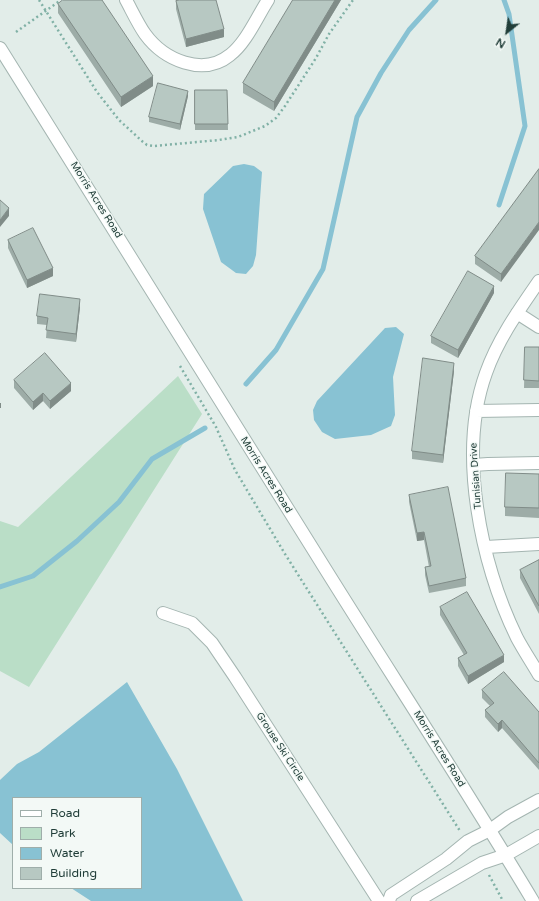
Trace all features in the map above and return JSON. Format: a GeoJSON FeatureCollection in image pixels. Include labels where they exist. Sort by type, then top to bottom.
{"type":"FeatureCollection","features":[{"type":"Feature","properties":{"kind":"street"},"geometry":{"type":"LineString","coordinates":[[126,0],[146,35],[157,47],[169,56],[182,62],[197,66],[219,62],[230,55],[240,45],[268,0]]}},
{"type":"Feature","properties":{"kind":"street","name":"Morris Acres Road"},"geometry":{"type":"LineString","coordinates":[[0,48],[112,224],[314,552],[534,901]]}},
{"type":"Feature","properties":{"kind":"street","name":"Tunisian Drive"},"geometry":{"type":"LineString","coordinates":[[539,281],[503,335],[486,373],[476,411],[473,437],[477,508],[498,591],[518,639],[539,675]]}},
{"type":"Feature","properties":{"kind":"street"},"geometry":{"type":"LineString","coordinates":[[517,312],[539,326]]}},
{"type":"Feature","properties":{"kind":"street"},"geometry":{"type":"LineString","coordinates":[[476,411],[539,410]]}},
{"type":"Feature","properties":{"kind":"street"},"geometry":{"type":"LineString","coordinates":[[474,466],[488,464],[539,463]]}},
{"type":"Feature","properties":{"kind":"street"},"geometry":{"type":"LineString","coordinates":[[486,547],[539,544]]}},
{"type":"Feature","properties":{"kind":"street","name":"Grouse Ski Circle"},"geometry":{"type":"LineString","coordinates":[[163,612],[192,623],[212,643],[378,901]]}},
{"type":"Feature","properties":{"kind":"street"},"geometry":{"type":"LineString","coordinates":[[388,901],[391,895],[446,859],[468,841],[490,830],[508,817],[539,800]]}},
{"type":"Feature","properties":{"kind":"street"},"geometry":{"type":"LineString","coordinates":[[417,901],[482,863],[506,856],[539,836]]}},
{"type":"Feature","properties":{"kind":"path"},"geometry":{"type":"LineString","coordinates":[[39,0],[97,92],[113,114],[143,142],[147,145],[154,146],[181,145],[238,137],[259,129],[276,118],[316,58],[329,34],[353,0]]}},
{"type":"Feature","properties":{"kind":"path"},"geometry":{"type":"LineString","coordinates":[[16,32],[61,0]]}},
{"type":"Feature","properties":{"kind":"path"},"geometry":{"type":"LineString","coordinates":[[180,366],[216,427],[234,470],[285,554],[460,831]]}},
{"type":"Feature","properties":{"kind":"path"},"geometry":{"type":"LineString","coordinates":[[496,888],[503,901]]}},
{"type":"Feature","properties":{"kind":"green space"},"geometry":{"type":"Polygon","coordinates":[[[178,376],[202,414],[29,687],[0,671],[0,521],[18,527],[178,376]]]}},
{"type":"Feature","properties":{"kind":"water"},"geometry":{"type":"Polygon","coordinates":[[[244,164],[254,166],[262,172],[256,255],[253,266],[246,274],[236,273],[221,262],[203,209],[204,194],[233,166],[244,164]]]}},
{"type":"Feature","properties":{"kind":"water"},"geometry":{"type":"Polygon","coordinates":[[[396,327],[404,334],[393,377],[395,415],[391,426],[371,435],[335,439],[322,432],[314,420],[313,410],[317,401],[385,328],[396,327]]]}},
{"type":"Feature","properties":{"kind":"water"},"geometry":{"type":"Polygon","coordinates":[[[127,682],[177,769],[243,901],[91,901],[73,889],[142,889],[142,797],[12,797],[12,844],[0,833],[0,780],[17,764],[39,752],[127,682]]]}},
{"type":"Feature","properties":{"kind":"building"},"geometry":{"type":"Polygon","coordinates":[[[63,0],[102,0],[153,76],[121,97],[58,4],[63,0]]]}},
{"type":"Feature","properties":{"kind":"building"},"geometry":{"type":"Polygon","coordinates":[[[216,0],[224,29],[186,39],[176,1],[216,0]]]}},
{"type":"Feature","properties":{"kind":"building"},"geometry":{"type":"Polygon","coordinates":[[[293,0],[335,0],[274,102],[243,83],[293,0]]]}},
{"type":"Feature","properties":{"kind":"building"},"geometry":{"type":"Polygon","coordinates":[[[158,83],[188,91],[180,124],[149,117],[158,83]]]}},
{"type":"Feature","properties":{"kind":"building"},"geometry":{"type":"Polygon","coordinates":[[[195,90],[227,90],[228,124],[195,124],[195,90]]]}},
{"type":"Feature","properties":{"kind":"building"},"geometry":{"type":"Polygon","coordinates":[[[539,169],[539,222],[501,274],[475,256],[539,169]]]}},
{"type":"Feature","properties":{"kind":"building"},"geometry":{"type":"Polygon","coordinates":[[[0,200],[9,208],[0,220],[0,200]]]}},
{"type":"Feature","properties":{"kind":"building"},"geometry":{"type":"Polygon","coordinates":[[[33,228],[53,268],[27,280],[8,240],[33,228]]]}},
{"type":"Feature","properties":{"kind":"building"},"geometry":{"type":"Polygon","coordinates":[[[468,271],[494,286],[458,350],[431,336],[468,271]]]}},
{"type":"Feature","properties":{"kind":"building"},"geometry":{"type":"Polygon","coordinates":[[[40,294],[80,299],[76,334],[46,330],[48,318],[37,316],[40,294]]]}},
{"type":"Feature","properties":{"kind":"building"},"geometry":{"type":"Polygon","coordinates":[[[525,347],[539,347],[539,381],[524,380],[525,347]]]}},
{"type":"Feature","properties":{"kind":"building"},"geometry":{"type":"Polygon","coordinates":[[[45,353],[71,383],[50,401],[43,393],[33,402],[14,380],[45,353]]]}},
{"type":"Feature","properties":{"kind":"building"},"geometry":{"type":"Polygon","coordinates":[[[423,358],[454,363],[443,455],[412,451],[423,358]]]}},
{"type":"Feature","properties":{"kind":"building"},"geometry":{"type":"Polygon","coordinates":[[[506,473],[539,474],[539,508],[505,507],[506,473]]]}},
{"type":"Feature","properties":{"kind":"building"},"geometry":{"type":"Polygon","coordinates":[[[448,487],[466,578],[429,586],[425,567],[431,566],[424,532],[417,533],[409,495],[448,487]]]}},
{"type":"Feature","properties":{"kind":"building"},"geometry":{"type":"Polygon","coordinates":[[[539,560],[539,606],[520,570],[539,560]]]}},
{"type":"Feature","properties":{"kind":"building"},"geometry":{"type":"Polygon","coordinates":[[[467,592],[504,655],[468,676],[458,658],[467,653],[440,607],[467,592]]]}},
{"type":"Feature","properties":{"kind":"building"},"geometry":{"type":"Polygon","coordinates":[[[504,672],[539,712],[539,763],[502,720],[498,724],[485,710],[494,703],[482,690],[504,672]]]}},
{"type":"Feature","properties":{"kind":"waterway"},"geometry":{"type":"LineString","coordinates":[[246,384],[276,350],[323,269],[357,117],[381,73],[409,30],[436,0]]}},
{"type":"Feature","properties":{"kind":"waterway"},"geometry":{"type":"LineString","coordinates":[[499,205],[525,126],[509,14],[504,0]]}},
{"type":"Feature","properties":{"kind":"waterway"},"geometry":{"type":"LineString","coordinates":[[0,587],[33,576],[77,541],[119,502],[152,459],[205,428]]}}]}
